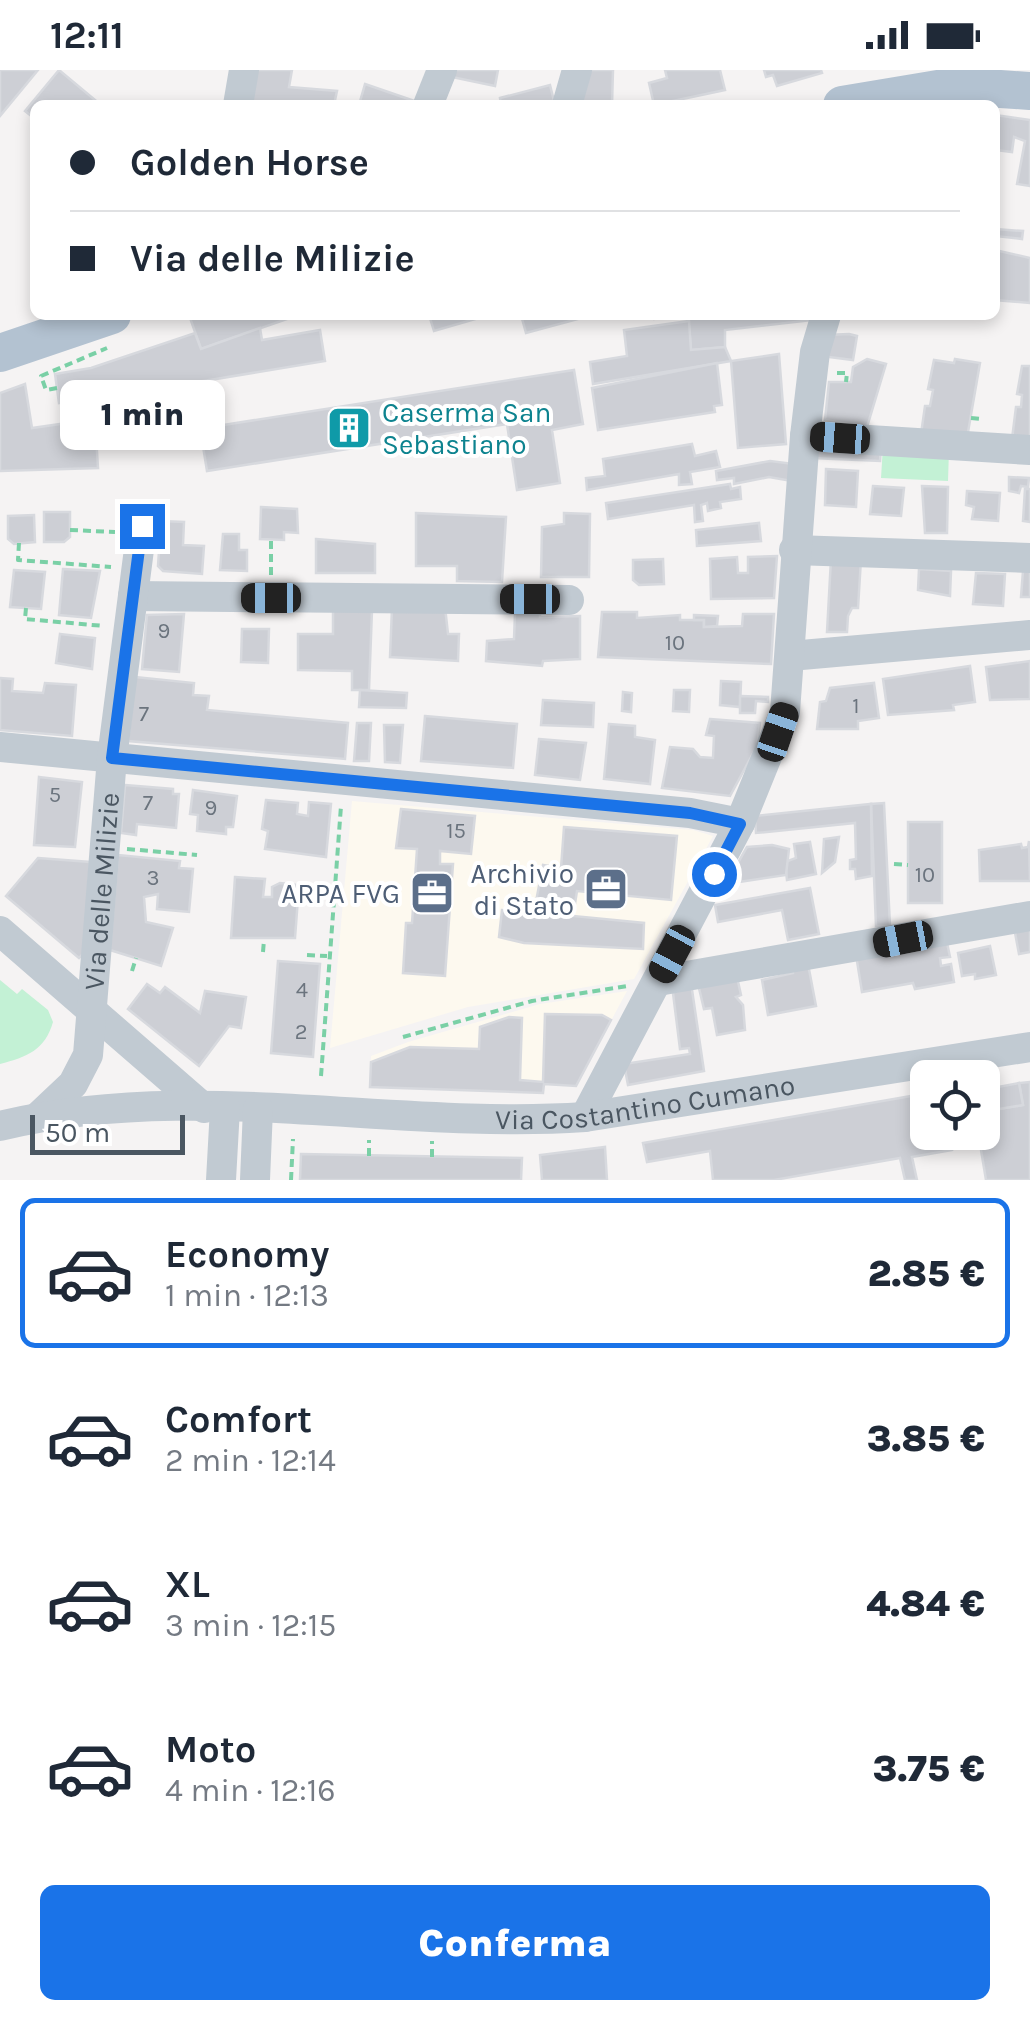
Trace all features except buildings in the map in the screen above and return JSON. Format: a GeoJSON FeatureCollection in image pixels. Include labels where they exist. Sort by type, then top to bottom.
{"type":"FeatureCollection","features":[{"type":"Feature","properties":{"kind":"main road"},"geometry":{"type":"LineString","coordinates":[[872,100],[956,86],[1030,91]]}},
{"type":"Feature","properties":{"kind":"main road"},"geometry":{"type":"LineString","coordinates":[[0,353],[110,331]]}},
{"type":"Feature","properties":{"kind":"street"},"geometry":{"type":"LineString","coordinates":[[239,100],[244,70]]}},
{"type":"Feature","properties":{"kind":"street"},"geometry":{"type":"LineString","coordinates":[[430,100],[442,70]]}},
{"type":"Feature","properties":{"kind":"street"},"geometry":{"type":"LineString","coordinates":[[568,100],[577,70]]}},
{"type":"Feature","properties":{"kind":"street"},"geometry":{"type":"LineString","coordinates":[[586,1116],[647,983],[740,824],[765,771],[785,712],[805,436],[815,352],[825,320]]}},
{"type":"Feature","properties":{"kind":"street"},"geometry":{"type":"LineString","coordinates":[[805,436],[1030,450]]}},
{"type":"Feature","properties":{"kind":"street","name":"Via delle Milizie"},"geometry":{"type":"LineString","coordinates":[[38,1116],[74,1084],[92,1031],[112,758],[133,596],[132,529]]}},
{"type":"Feature","properties":{"kind":"street"},"geometry":{"type":"LineString","coordinates":[[794,550],[1030,558]]}},
{"type":"Feature","properties":{"kind":"street"},"geometry":{"type":"LineString","coordinates":[[133,596],[570,600]]}},
{"type":"Feature","properties":{"kind":"street"},"geometry":{"type":"LineString","coordinates":[[790,656],[1030,635]]}},
{"type":"Feature","properties":{"kind":"street"},"geometry":{"type":"LineString","coordinates":[[0,747],[690,813],[740,824]]}},
{"type":"Feature","properties":{"kind":"street"},"geometry":{"type":"LineString","coordinates":[[647,983],[1030,916]]}},
{"type":"Feature","properties":{"kind":"street"},"geometry":{"type":"LineString","coordinates":[[0,931],[214,1108],[221,1180]]}},
{"type":"Feature","properties":{"kind":"street","name":"Via Costantino Cumano"},"geometry":{"type":"LineString","coordinates":[[0,1126],[38,1116],[214,1108],[535,1120],[586,1116],[1030,1047]]}},
{"type":"Feature","properties":{"kind":"street"},"geometry":{"type":"LineString","coordinates":[[255,1180],[258,1109]]}},
{"type":"Feature","properties":{"kind":"path"},"geometry":{"type":"LineString","coordinates":[[57,388],[46,390],[41,376],[110,331]]}},
{"type":"Feature","properties":{"kind":"path"},"geometry":{"type":"LineString","coordinates":[[970,418],[981,419]]}},
{"type":"Feature","properties":{"kind":"path"},"geometry":{"type":"LineString","coordinates":[[70,530],[132,529]]}},
{"type":"Feature","properties":{"kind":"path"},"geometry":{"type":"LineString","coordinates":[[271,540],[271,598]]}},
{"type":"Feature","properties":{"kind":"path"},"geometry":{"type":"LineString","coordinates":[[19,543],[18,560],[120,568]]}},
{"type":"Feature","properties":{"kind":"path"},"geometry":{"type":"LineString","coordinates":[[26,608],[25,619],[112,627]]}},
{"type":"Feature","properties":{"kind":"path"},"geometry":{"type":"LineString","coordinates":[[321,1076],[342,796]]}},
{"type":"Feature","properties":{"kind":"path"},"geometry":{"type":"LineString","coordinates":[[114,848],[154,855],[198,855]]}},
{"type":"Feature","properties":{"kind":"path"},"geometry":{"type":"LineString","coordinates":[[894,864],[908,865]]}},
{"type":"Feature","properties":{"kind":"path"},"geometry":{"type":"LineString","coordinates":[[263,952],[264,940]]}},
{"type":"Feature","properties":{"kind":"path"},"geometry":{"type":"LineString","coordinates":[[307,955],[328,956]]}},
{"type":"Feature","properties":{"kind":"path"},"geometry":{"type":"LineString","coordinates":[[132,970],[136,958]]}},
{"type":"Feature","properties":{"kind":"path"},"geometry":{"type":"LineString","coordinates":[[403,1037],[532,1001],[647,983]]}},
{"type":"Feature","properties":{"kind":"path"},"geometry":{"type":"LineString","coordinates":[[369,1138],[369,1156]]}},
{"type":"Feature","properties":{"kind":"path"},"geometry":{"type":"LineString","coordinates":[[291,1180],[293,1139]]}},
{"type":"Feature","properties":{"kind":"path"},"geometry":{"type":"LineString","coordinates":[[432,1140],[432,1157]]}},
{"type":"Feature","properties":{"kind":"shaded area"},"geometry":{"type":"Polygon","coordinates":[[[352,801],[693,830],[713,836],[634,979],[468,1007],[330,1048],[352,801]]]}},
{"type":"Feature","properties":{"kind":"shaded area"},"geometry":{"type":"Polygon","coordinates":[[[627,991],[576,1086],[544,1084],[543,1093],[370,1087],[371,1056],[408,1042],[540,1004],[627,991]]]}},
{"type":"Feature","properties":{"kind":"green space"},"geometry":{"type":"Polygon","coordinates":[[[883,446],[949,450],[948,481],[881,478],[883,446]]]}},
{"type":"Feature","properties":{"kind":"green space"},"geometry":{"type":"Polygon","coordinates":[[[0,980],[17,994],[22,989],[48,1010],[53,1022],[34,1051],[0,1064],[0,980]]]}},
{"type":"Feature","properties":{"kind":"place","name":"Caserma San Sebastiano"},"geometry":{"type":"Point","coordinates":[349,428]}},
{"type":"Feature","properties":{"kind":"place","name":"Archivio di Stato"},"geometry":{"type":"Point","coordinates":[606,889]}},
{"type":"Feature","properties":{"kind":"place","name":"ARPA FVG"},"geometry":{"type":"Point","coordinates":[432,893]}},
{"type":"Feature","properties":{"kind":"route"},"geometry":{"type":"LineString","coordinates":[[142,526],[112,758],[690,813],[740,824],[714,874]]}}]}
